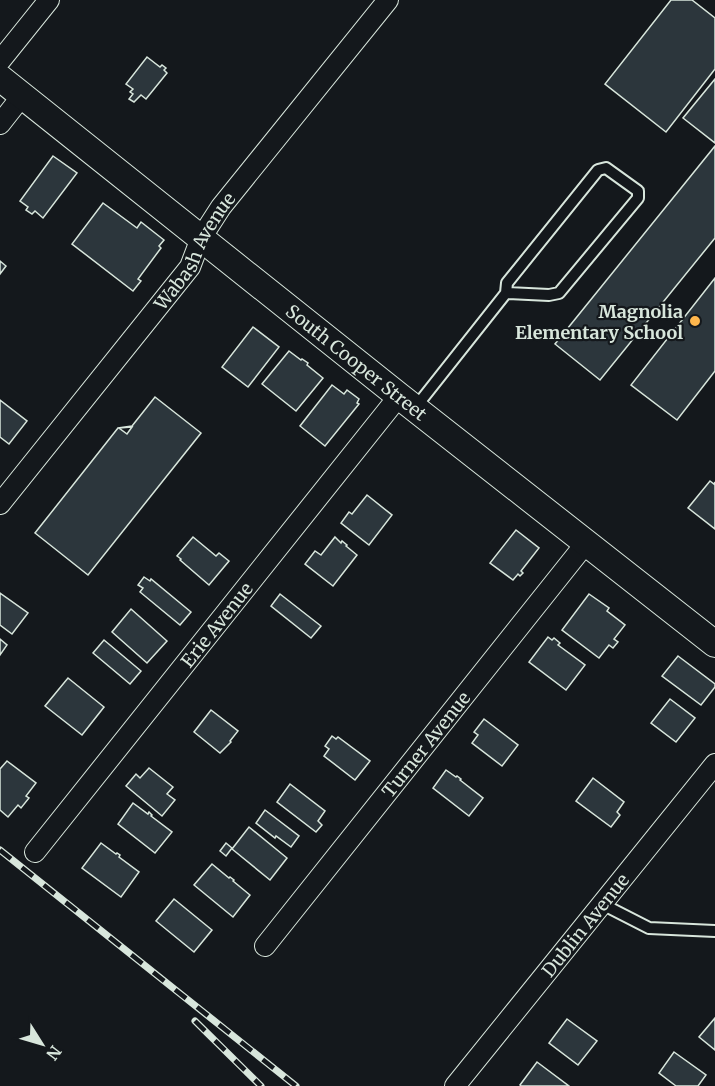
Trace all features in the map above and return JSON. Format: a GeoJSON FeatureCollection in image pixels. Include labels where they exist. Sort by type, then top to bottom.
{"type":"FeatureCollection","features":[{"type":"Feature","properties":{"kind":"street"},"geometry":{"type":"LineString","coordinates":[[0,61],[49,0]]}},
{"type":"Feature","properties":{"kind":"street","name":"Wabash Avenue"},"geometry":{"type":"LineString","coordinates":[[0,504],[190,267],[201,238],[220,207],[388,0]]}},
{"type":"Feature","properties":{"kind":"street","name":"South Cooper Street"},"geometry":{"type":"LineString","coordinates":[[0,78],[715,644]]}},
{"type":"Feature","properties":{"kind":"street"},"geometry":{"type":"LineString","coordinates":[[0,124],[22,96]]}},
{"type":"Feature","properties":{"kind":"street","name":"Erie Avenue"},"geometry":{"type":"LineString","coordinates":[[35,852],[407,402]]}},
{"type":"Feature","properties":{"kind":"street","name":"Turner Avenue"},"geometry":{"type":"LineString","coordinates":[[265,946],[586,543]]}},
{"type":"Feature","properties":{"kind":"street","name":"Dublin Avenue"},"geometry":{"type":"LineString","coordinates":[[455,1086],[715,764]]}},
{"type":"Feature","properties":{"kind":"lane"},"geometry":{"type":"LineString","coordinates":[[407,402],[506,293],[507,283],[598,170],[606,168],[638,191],[638,198],[559,293],[549,295],[506,293]]}},
{"type":"Feature","properties":{"kind":"lane"},"geometry":{"type":"LineString","coordinates":[[602,904],[649,928],[715,931]]}},
{"type":"Feature","properties":{"kind":"building"},"geometry":{"type":"Polygon","coordinates":[[[671,0],[692,0],[715,18],[715,69],[666,132],[605,84],[671,0]]]}},
{"type":"Feature","properties":{"kind":"building"},"geometry":{"type":"Polygon","coordinates":[[[147,57],[160,67],[162,65],[166,68],[164,70],[167,73],[146,99],[141,95],[134,102],[129,99],[133,94],[130,92],[133,89],[126,84],[147,57]]]}},
{"type":"Feature","properties":{"kind":"building"},"geometry":{"type":"Polygon","coordinates":[[[715,79],[715,143],[683,118],[715,79]]]}},
{"type":"Feature","properties":{"kind":"building"},"geometry":{"type":"Polygon","coordinates":[[[715,146],[715,238],[600,380],[555,344],[715,146]]]}},
{"type":"Feature","properties":{"kind":"building"},"geometry":{"type":"Polygon","coordinates":[[[53,156],[77,173],[43,218],[35,211],[32,214],[26,210],[28,207],[20,201],[53,156]]]}},
{"type":"Feature","properties":{"kind":"building"},"geometry":{"type":"Polygon","coordinates":[[[103,203],[137,228],[141,222],[164,240],[159,246],[161,248],[138,279],[141,281],[133,291],[72,244],[103,203]]]}},
{"type":"Feature","properties":{"kind":"building"},"geometry":{"type":"Polygon","coordinates":[[[0,261],[6,266],[0,274],[0,261]]]}},
{"type":"Feature","properties":{"kind":"building"},"geometry":{"type":"Polygon","coordinates":[[[715,278],[715,371],[677,420],[631,385],[715,278]]]}},
{"type":"Feature","properties":{"kind":"building"},"geometry":{"type":"Polygon","coordinates":[[[253,327],[279,347],[248,387],[222,367],[253,327]]]}},
{"type":"Feature","properties":{"kind":"building"},"geometry":{"type":"Polygon","coordinates":[[[289,351],[308,363],[307,365],[323,378],[296,411],[262,384],[289,351]]]}},
{"type":"Feature","properties":{"kind":"building"},"geometry":{"type":"Polygon","coordinates":[[[332,385],[344,394],[347,390],[359,399],[357,403],[359,404],[325,446],[300,426],[332,385]]]}},
{"type":"Feature","properties":{"kind":"building"},"geometry":{"type":"Polygon","coordinates":[[[155,397],[201,433],[88,575],[35,533],[118,428],[132,426],[155,397]],[[132,427],[119,428],[127,434],[132,427]]]}},
{"type":"Feature","properties":{"kind":"building"},"geometry":{"type":"Polygon","coordinates":[[[0,400],[27,421],[9,444],[0,437],[0,400]]]}},
{"type":"Feature","properties":{"kind":"building"},"geometry":{"type":"Polygon","coordinates":[[[710,481],[714,484],[715,482],[715,529],[688,508],[710,481]]]}},
{"type":"Feature","properties":{"kind":"building"},"geometry":{"type":"Polygon","coordinates":[[[367,495],[392,515],[369,545],[341,523],[349,512],[352,514],[367,495]]]}},
{"type":"Feature","properties":{"kind":"building"},"geometry":{"type":"Polygon","coordinates":[[[516,530],[539,548],[521,571],[523,573],[520,576],[518,574],[513,580],[490,563],[516,530]]]}},
{"type":"Feature","properties":{"kind":"building"},"geometry":{"type":"Polygon","coordinates":[[[193,537],[216,556],[219,553],[229,561],[209,585],[177,556],[193,537]]]}},
{"type":"Feature","properties":{"kind":"building"},"geometry":{"type":"Polygon","coordinates":[[[335,537],[357,555],[333,586],[305,564],[315,551],[321,555],[335,537]]]}},
{"type":"Feature","properties":{"kind":"building"},"geometry":{"type":"Polygon","coordinates":[[[144,577],[150,581],[151,579],[191,612],[180,625],[140,592],[143,588],[138,585],[144,577]]]}},
{"type":"Feature","properties":{"kind":"building"},"geometry":{"type":"Polygon","coordinates":[[[0,593],[28,613],[12,634],[0,625],[0,593]]]}},
{"type":"Feature","properties":{"kind":"building"},"geometry":{"type":"Polygon","coordinates":[[[280,594],[321,626],[311,638],[271,606],[280,594]]]}},
{"type":"Feature","properties":{"kind":"building"},"geometry":{"type":"Polygon","coordinates":[[[589,594],[609,608],[607,611],[625,625],[614,639],[618,642],[613,648],[609,645],[599,658],[562,630],[589,594]]]}},
{"type":"Feature","properties":{"kind":"building"},"geometry":{"type":"Polygon","coordinates":[[[131,609],[167,641],[147,663],[112,632],[131,609]]]}},
{"type":"Feature","properties":{"kind":"building"},"geometry":{"type":"Polygon","coordinates":[[[548,637],[552,640],[554,638],[560,643],[558,645],[585,665],[566,690],[529,662],[548,637]]]}},
{"type":"Feature","properties":{"kind":"building"},"geometry":{"type":"Polygon","coordinates":[[[0,639],[7,645],[0,655],[0,639]]]}},
{"type":"Feature","properties":{"kind":"building"},"geometry":{"type":"Polygon","coordinates":[[[104,640],[141,671],[130,684],[93,653],[104,640]]]}},
{"type":"Feature","properties":{"kind":"building"},"geometry":{"type":"Polygon","coordinates":[[[678,656],[715,684],[701,705],[662,676],[678,656]]]}},
{"type":"Feature","properties":{"kind":"building"},"geometry":{"type":"Polygon","coordinates":[[[68,678],[104,707],[82,735],[45,706],[68,678]]]}},
{"type":"Feature","properties":{"kind":"building"},"geometry":{"type":"Polygon","coordinates":[[[670,699],[695,718],[676,742],[651,723],[670,699]]]}},
{"type":"Feature","properties":{"kind":"building"},"geometry":{"type":"Polygon","coordinates":[[[211,710],[238,731],[220,753],[194,732],[211,710]]]}},
{"type":"Feature","properties":{"kind":"building"},"geometry":{"type":"Polygon","coordinates":[[[484,719],[518,745],[502,766],[472,743],[478,735],[474,732],[484,719]]]}},
{"type":"Feature","properties":{"kind":"building"},"geometry":{"type":"Polygon","coordinates":[[[332,736],[336,739],[338,737],[370,761],[355,780],[324,756],[329,749],[325,746],[332,736]]]}},
{"type":"Feature","properties":{"kind":"building"},"geometry":{"type":"Polygon","coordinates":[[[7,761],[36,783],[26,796],[29,798],[21,808],[18,805],[8,817],[0,810],[0,769],[7,761]]]}},
{"type":"Feature","properties":{"kind":"building"},"geometry":{"type":"Polygon","coordinates":[[[149,768],[173,787],[167,794],[175,800],[162,816],[126,786],[136,774],[140,778],[149,768]]]}},
{"type":"Feature","properties":{"kind":"building"},"geometry":{"type":"Polygon","coordinates":[[[446,770],[461,779],[483,798],[469,816],[433,788],[446,770]]]}},
{"type":"Feature","properties":{"kind":"building"},"geometry":{"type":"Polygon","coordinates":[[[593,778],[624,802],[617,812],[620,815],[611,827],[576,801],[593,778]]]}},
{"type":"Feature","properties":{"kind":"building"},"geometry":{"type":"Polygon","coordinates":[[[290,784],[325,811],[318,821],[322,825],[316,832],[277,802],[290,784]]]}},
{"type":"Feature","properties":{"kind":"building"},"geometry":{"type":"Polygon","coordinates":[[[133,803],[148,814],[149,812],[172,832],[155,853],[118,824],[133,803]]]}},
{"type":"Feature","properties":{"kind":"building"},"geometry":{"type":"Polygon","coordinates":[[[265,810],[299,836],[291,847],[256,823],[265,810]]]}},
{"type":"Feature","properties":{"kind":"building"},"geometry":{"type":"Polygon","coordinates":[[[249,827],[287,858],[270,880],[232,849],[249,827]]]}},
{"type":"Feature","properties":{"kind":"building"},"geometry":{"type":"Polygon","coordinates":[[[101,843],[120,855],[119,857],[139,872],[121,897],[82,868],[101,843]]]}},
{"type":"Feature","properties":{"kind":"building"},"geometry":{"type":"Polygon","coordinates":[[[226,843],[232,848],[226,856],[220,851],[226,843]]]}},
{"type":"Feature","properties":{"kind":"building"},"geometry":{"type":"Polygon","coordinates":[[[212,864],[250,895],[233,917],[194,885],[212,864]]]}},
{"type":"Feature","properties":{"kind":"building"},"geometry":{"type":"Polygon","coordinates":[[[174,899],[212,930],[194,952],[156,921],[174,899]]]}},
{"type":"Feature","properties":{"kind":"building"},"geometry":{"type":"Polygon","coordinates":[[[715,1018],[715,1050],[699,1037],[715,1018]]]}},
{"type":"Feature","properties":{"kind":"building"},"geometry":{"type":"Polygon","coordinates":[[[567,1019],[597,1041],[578,1065],[549,1043],[567,1019]]]}},
{"type":"Feature","properties":{"kind":"building"},"geometry":{"type":"Polygon","coordinates":[[[674,1052],[706,1075],[698,1086],[676,1086],[659,1073],[674,1052]]]}},
{"type":"Feature","properties":{"kind":"building"},"geometry":{"type":"Polygon","coordinates":[[[537,1062],[569,1086],[521,1086],[537,1062]]]}},
{"type":"Feature","properties":{"kind":"railway"},"geometry":{"type":"LineString","coordinates":[[0,850],[296,1086]]}},
{"type":"Feature","properties":{"kind":"railway"},"geometry":{"type":"LineString","coordinates":[[195,1021],[261,1086]]}},
{"type":"Feature","properties":{"kind":"place","name":"Magnolia Elementary School"},"geometry":{"type":"Point","coordinates":[695,321]}}]}
